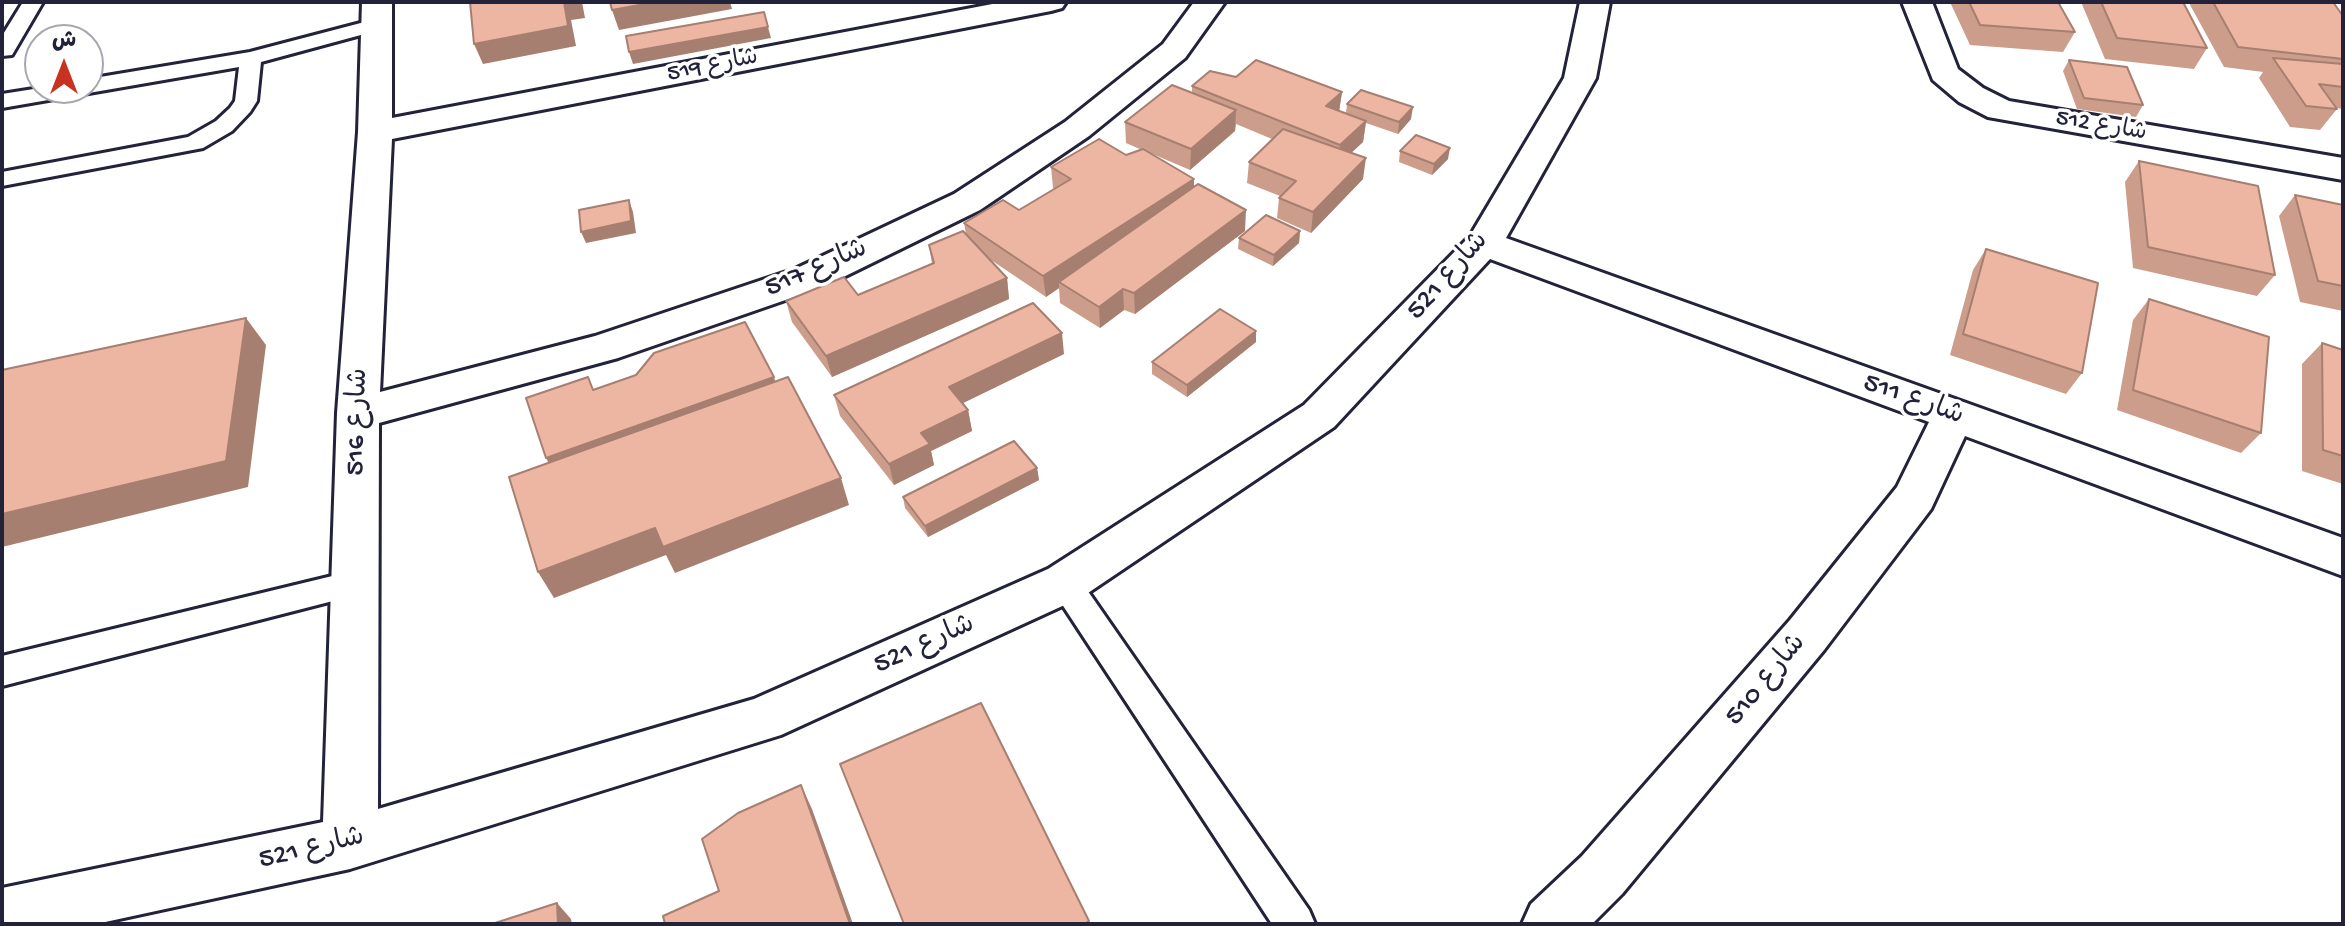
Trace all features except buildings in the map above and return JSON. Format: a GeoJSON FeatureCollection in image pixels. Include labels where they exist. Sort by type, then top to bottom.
{"type":"FeatureCollection","features":[{"type":"Feature","properties":{"kind":"street","name":"شارع 519"},"geometry":{"type":"LineString","coordinates":[[375,132],[1051,2]]}},
{"type":"Feature","properties":{"kind":"street","name":"شارع 517"},"geometry":{"type":"LineString","coordinates":[[358,413],[604,348],[809,278],[967,202],[1077,129],[1174,51],[1210,2]]}},
{"type":"Feature","properties":{"kind":"street","name":"شارع 521"},"geometry":{"type":"LineString","coordinates":[[2,916],[350,843],[763,719],[1065,583],[1319,416],[1484,243],[1580,78],[1595,2]]}},
{"type":"Feature","properties":{"kind":"street","name":"شارع 512"},"geometry":{"type":"LineString","coordinates":[[1917,2],[1944,73],[1971,95],[2000,110],[2343,169]]}},
{"type":"Feature","properties":{"kind":"street","name":"شارع 516"},"geometry":{"type":"LineString","coordinates":[[350,843],[358,413],[375,132],[377,13]]}},
{"type":"Feature","properties":{"kind":"street","name":"شارع 511"},"geometry":{"type":"LineString","coordinates":[[1484,243],[2343,557]]}},
{"type":"Feature","properties":{"kind":"street","name":"شارع 510"},"geometry":{"type":"LineString","coordinates":[[1551,924],[1602,875],[1807,635],[1915,497],[1953,416]]}},
{"type":"Feature","properties":{"kind":"lane"},"geometry":{"type":"LineString","coordinates":[[4,50],[33,2]]}},
{"type":"Feature","properties":{"kind":"lane"},"geometry":{"type":"LineString","coordinates":[[104,83],[251,58],[377,13]]}},
{"type":"Feature","properties":{"kind":"lane"},"geometry":{"type":"LineString","coordinates":[[2,179],[195,143],[224,126],[239,112],[246,101],[251,58]]}},
{"type":"Feature","properties":{"kind":"lane"},"geometry":{"type":"LineString","coordinates":[[2,101],[24,97]]}},
{"type":"Feature","properties":{"kind":"lane"},"geometry":{"type":"LineString","coordinates":[[1065,583],[1295,924]]}},
{"type":"Feature","properties":{"kind":"lane"},"geometry":{"type":"LineString","coordinates":[[2,671],[353,584]]}}]}
